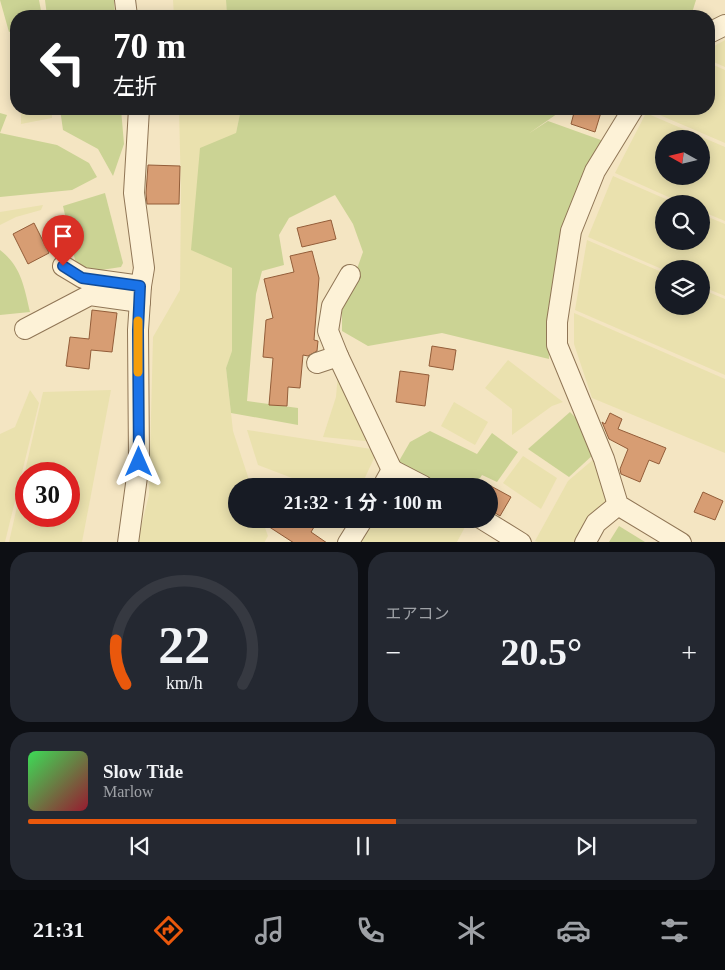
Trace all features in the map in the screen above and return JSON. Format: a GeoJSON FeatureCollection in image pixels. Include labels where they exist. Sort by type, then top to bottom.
{"type":"FeatureCollection","features":[{"type":"Feature","properties":{"kind":"street"},"geometry":{"type":"LineString","coordinates":[[128,542],[139,462],[138,330],[144,268],[134,193],[138,115]]}},
{"type":"Feature","properties":{"kind":"street"},"geometry":{"type":"LineString","coordinates":[[629,115],[595,171],[571,232],[557,322],[557,345],[604,459],[618,505],[681,542]]}},
{"type":"Feature","properties":{"kind":"street"},"geometry":{"type":"LineString","coordinates":[[63,266],[82,278],[140,294]]}},
{"type":"Feature","properties":{"kind":"street"},"geometry":{"type":"LineString","coordinates":[[350,275],[332,306],[328,331],[387,478]]}},
{"type":"Feature","properties":{"kind":"street"},"geometry":{"type":"LineString","coordinates":[[26,328],[90,295],[140,294]]}},
{"type":"Feature","properties":{"kind":"street"},"geometry":{"type":"LineString","coordinates":[[317,363],[338,356]]}},
{"type":"Feature","properties":{"kind":"street"},"geometry":{"type":"LineString","coordinates":[[585,542],[596,523],[618,505]]}},
{"type":"Feature","properties":{"kind":"street"},"geometry":{"type":"LineString","coordinates":[[348,542],[357,528]]}},
{"type":"Feature","properties":{"kind":"street"},"geometry":{"type":"LineString","coordinates":[[497,528],[521,542]]}},
{"type":"Feature","properties":{"kind":"shaded area"},"geometry":{"type":"Polygon","coordinates":[[[173,0],[226,0],[227,10],[174,10],[173,0]]]}},
{"type":"Feature","properties":{"kind":"shaded area"},"geometry":{"type":"Polygon","coordinates":[[[725,40],[725,67],[715,63],[715,46],[725,40]]]}},
{"type":"Feature","properties":{"kind":"shaded area"},"geometry":{"type":"Polygon","coordinates":[[[715,66],[725,70],[725,143],[710,137],[710,130],[695,130],[660,115],[715,115],[715,66]]]}},
{"type":"Feature","properties":{"kind":"shaded area"},"geometry":{"type":"Polygon","coordinates":[[[21,115],[52,115],[52,118],[21,124],[21,115]]]}},
{"type":"Feature","properties":{"kind":"shaded area"},"geometry":{"type":"Polygon","coordinates":[[[179,115],[240,115],[236,133],[232,268],[232,352],[226,368],[233,431],[248,478],[228,478],[228,528],[265,528],[268,536],[265,542],[137,542],[149,495],[153,337],[180,290],[179,115]]]}},
{"type":"Feature","properties":{"kind":"shaded area"},"geometry":{"type":"Polygon","coordinates":[[[645,115],[651,115],[686,130],[655,130],[655,185],[710,185],[710,141],[725,147],[725,221],[710,215],[710,195],[664,195],[615,173],[645,115]]]}},
{"type":"Feature","properties":{"kind":"shaded area"},"geometry":{"type":"Polygon","coordinates":[[[613,176],[656,195],[655,250],[710,250],[710,218],[725,224],[725,296],[710,290],[710,260],[655,260],[655,266],[588,237],[613,176]]]}},
{"type":"Feature","properties":{"kind":"shaded area"},"geometry":{"type":"Polygon","coordinates":[[[43,205],[41,210],[16,217],[0,225],[0,212],[43,205]]]}},
{"type":"Feature","properties":{"kind":"shaded area"},"geometry":{"type":"Polygon","coordinates":[[[587,240],[655,269],[655,315],[710,315],[710,293],[725,299],[725,375],[575,310],[587,240]]]}},
{"type":"Feature","properties":{"kind":"shaded area"},"geometry":{"type":"Polygon","coordinates":[[[574,313],[725,379],[725,453],[592,398],[574,344],[574,313]]]}},
{"type":"Feature","properties":{"kind":"shaded area"},"geometry":{"type":"Polygon","coordinates":[[[508,360],[563,402],[552,406],[512,435],[512,409],[485,388],[508,360]]]}},
{"type":"Feature","properties":{"kind":"shaded area"},"geometry":{"type":"Polygon","coordinates":[[[339,361],[375,442],[323,437],[336,397],[339,361]]]}},
{"type":"Feature","properties":{"kind":"shaded area"},"geometry":{"type":"Polygon","coordinates":[[[30,390],[39,403],[25,462],[15,462],[15,501],[5,542],[0,542],[0,434],[15,427],[30,390]]]}},
{"type":"Feature","properties":{"kind":"shaded area"},"geometry":{"type":"Polygon","coordinates":[[[111,390],[82,542],[9,542],[15,516],[15,527],[80,527],[80,462],[27,462],[43,392],[111,390]]]}},
{"type":"Feature","properties":{"kind":"shaded area"},"geometry":{"type":"Polygon","coordinates":[[[454,402],[488,422],[475,445],[441,426],[454,402]]]}},
{"type":"Feature","properties":{"kind":"shaded area"},"geometry":{"type":"Polygon","coordinates":[[[247,430],[378,450],[365,478],[292,478],[258,465],[247,430]]]}},
{"type":"Feature","properties":{"kind":"shaded area"},"geometry":{"type":"Polygon","coordinates":[[[523,456],[557,478],[541,509],[503,483],[523,456]]]}},
{"type":"Feature","properties":{"kind":"shaded area"},"geometry":{"type":"Polygon","coordinates":[[[595,458],[612,501],[594,514],[575,542],[535,541],[568,481],[595,458]]]}},
{"type":"Feature","properties":{"kind":"shaded area"},"geometry":{"type":"Polygon","coordinates":[[[366,528],[464,528],[457,542],[358,542],[366,528]]]}},
{"type":"Feature","properties":{"kind":"green space"},"geometry":{"type":"Polygon","coordinates":[[[0,0],[39,0],[41,10],[10,10],[9,32],[0,0]]]}},
{"type":"Feature","properties":{"kind":"green space"},"geometry":{"type":"Polygon","coordinates":[[[45,0],[114,0],[115,10],[46,10],[45,0]]]}},
{"type":"Feature","properties":{"kind":"green space"},"geometry":{"type":"Polygon","coordinates":[[[226,0],[696,0],[693,10],[227,10],[226,0]]]}},
{"type":"Feature","properties":{"kind":"green space"},"geometry":{"type":"Polygon","coordinates":[[[0,113],[7,115],[0,133],[0,113]]]}},
{"type":"Feature","properties":{"kind":"green space"},"geometry":{"type":"Polygon","coordinates":[[[61,115],[122,115],[124,144],[113,176],[98,149],[63,130],[61,115]]]}},
{"type":"Feature","properties":{"kind":"green space"},"geometry":{"type":"Polygon","coordinates":[[[240,115],[555,115],[528,134],[548,121],[612,144],[588,189],[548,308],[549,359],[442,333],[368,346],[342,331],[342,311],[363,252],[353,224],[335,195],[289,218],[279,235],[284,265],[262,271],[256,294],[247,401],[298,408],[298,425],[231,413],[226,368],[232,351],[232,268],[191,250],[200,148],[236,133],[240,115]]]}},
{"type":"Feature","properties":{"kind":"green space"},"geometry":{"type":"Polygon","coordinates":[[[0,133],[57,145],[89,163],[97,177],[72,190],[0,197],[0,133]]]}},
{"type":"Feature","properties":{"kind":"green space"},"geometry":{"type":"Polygon","coordinates":[[[105,193],[123,263],[121,267],[88,272],[75,260],[63,206],[105,193]]]}},
{"type":"Feature","properties":{"kind":"green space"},"geometry":{"type":"Polygon","coordinates":[[[0,250],[13,263],[21,277],[30,312],[0,315],[0,250]]]}},
{"type":"Feature","properties":{"kind":"green space"},"geometry":{"type":"Polygon","coordinates":[[[570,412],[579,421],[595,453],[569,477],[528,449],[570,412]]]}},
{"type":"Feature","properties":{"kind":"green space"},"geometry":{"type":"Polygon","coordinates":[[[430,431],[477,454],[492,433],[518,452],[498,481],[498,478],[488,478],[482,475],[480,478],[425,478],[401,465],[399,461],[410,442],[430,431]]]}},
{"type":"Feature","properties":{"kind":"green space"},"geometry":{"type":"Polygon","coordinates":[[[619,526],[645,542],[609,542],[619,526]]]}},
{"type":"Feature","properties":{"kind":"building"},"geometry":{"type":"Polygon","coordinates":[[[573,115],[600,115],[595,132],[571,124],[573,115]]]}},
{"type":"Feature","properties":{"kind":"building"},"geometry":{"type":"Polygon","coordinates":[[[148,165],[180,166],[179,204],[147,204],[148,165]]]}},
{"type":"Feature","properties":{"kind":"building"},"geometry":{"type":"Polygon","coordinates":[[[331,220],[336,239],[302,247],[297,228],[331,220]]]}},
{"type":"Feature","properties":{"kind":"building"},"geometry":{"type":"Polygon","coordinates":[[[34,223],[49,253],[28,264],[13,234],[34,223]]]}},
{"type":"Feature","properties":{"kind":"building"},"geometry":{"type":"Polygon","coordinates":[[[312,251],[319,278],[314,340],[318,341],[317,351],[308,356],[303,355],[300,388],[288,387],[287,406],[269,405],[273,358],[263,357],[266,320],[273,318],[264,279],[294,272],[290,256],[312,251]]]}},
{"type":"Feature","properties":{"kind":"building"},"geometry":{"type":"Polygon","coordinates":[[[92,310],[117,313],[112,352],[91,350],[89,369],[66,366],[70,337],[89,339],[92,310]]]}},
{"type":"Feature","properties":{"kind":"building"},"geometry":{"type":"Polygon","coordinates":[[[432,346],[456,350],[453,370],[429,366],[432,346]]]}},
{"type":"Feature","properties":{"kind":"building"},"geometry":{"type":"Polygon","coordinates":[[[400,371],[429,375],[425,406],[396,402],[400,371]]]}},
{"type":"Feature","properties":{"kind":"building"},"geometry":{"type":"Polygon","coordinates":[[[610,413],[622,419],[618,429],[666,448],[659,464],[649,460],[640,482],[621,474],[620,469],[628,449],[609,439],[602,422],[605,424],[610,413]]]}},
{"type":"Feature","properties":{"kind":"building"},"geometry":{"type":"Polygon","coordinates":[[[498,490],[511,497],[500,516],[498,515],[498,490]]]}},
{"type":"Feature","properties":{"kind":"building"},"geometry":{"type":"Polygon","coordinates":[[[703,492],[723,501],[715,520],[694,512],[703,492]]]}},
{"type":"Feature","properties":{"kind":"building"},"geometry":{"type":"Polygon","coordinates":[[[271,528],[313,528],[311,532],[326,542],[292,542],[271,528]]]}},
{"type":"Feature","properties":{"kind":"slow traffic"},"geometry":{"type":"LineString","coordinates":[[138,321],[138,372]]}},
{"type":"Feature","properties":{"kind":"route"},"geometry":{"type":"LineString","coordinates":[[63,266],[82,278],[140,286],[138,330],[139,462]]}}]}
